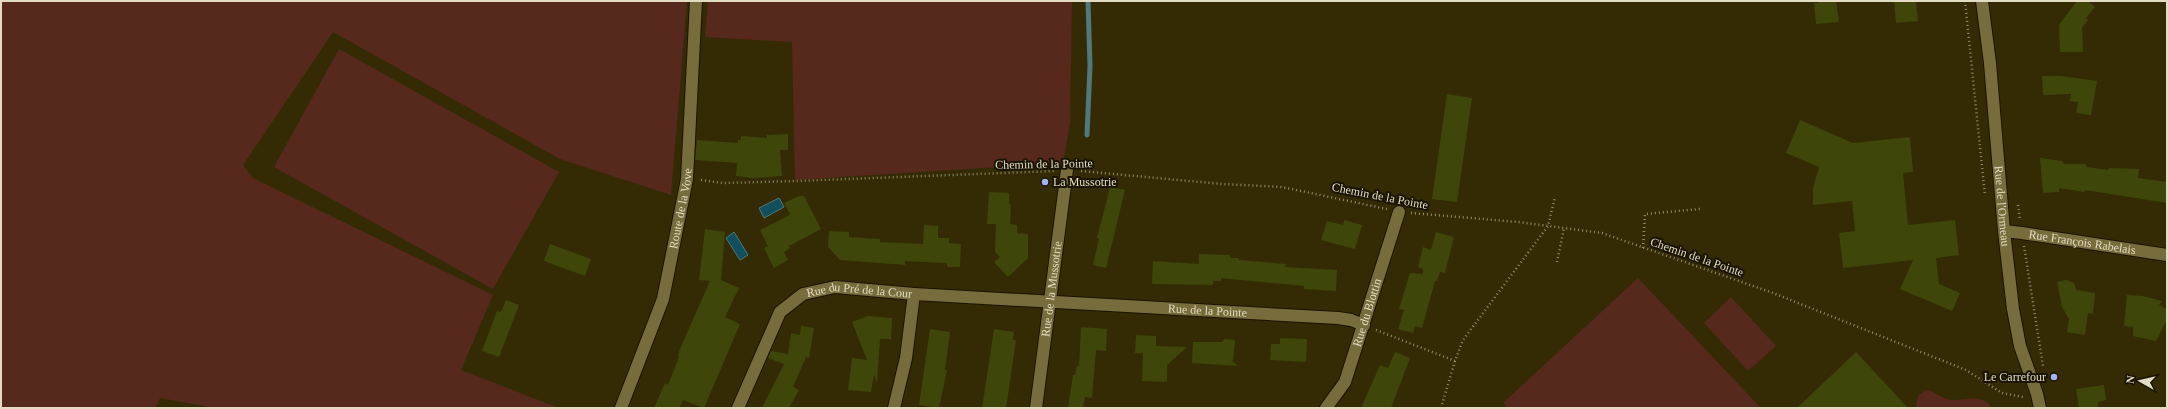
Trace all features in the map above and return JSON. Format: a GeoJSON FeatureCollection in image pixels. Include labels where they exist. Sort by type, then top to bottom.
{"type":"FeatureCollection","features":[{"type":"Feature","properties":{"kind":"street","name":"Route de la Vove"},"geometry":{"type":"LineString","coordinates":[[621,408],[663,299],[687,179],[696,1]]}},
{"type":"Feature","properties":{"kind":"street","name":"Rue de l'Ormeau"},"geometry":{"type":"LineString","coordinates":[[1982,1],[1990,63],[2004,232],[2016,328],[2040,408]]}},
{"type":"Feature","properties":{"kind":"street","name":"Rue de la Mussotrie"},"geometry":{"type":"LineString","coordinates":[[1036,408],[1067,170]]}},
{"type":"Feature","properties":{"kind":"street","name":"Rue du Blottin"},"geometry":{"type":"LineString","coordinates":[[1326,408],[1345,382],[1399,212]]}},
{"type":"Feature","properties":{"kind":"street","name":"Rue François Rabelais"},"geometry":{"type":"LineString","coordinates":[[2004,232],[2022,232],[2165,254]]}},
{"type":"Feature","properties":{"kind":"street","name":"Rue du Pré de la Cour"},"geometry":{"type":"LineString","coordinates":[[738,408],[780,312],[803,294],[835,286],[914,294],[1050,302]]}},
{"type":"Feature","properties":{"kind":"street"},"geometry":{"type":"LineString","coordinates":[[894,408],[906,358],[914,294]]}},
{"type":"Feature","properties":{"kind":"street","name":"Rue de la Pointe"},"geometry":{"type":"LineString","coordinates":[[1050,302],[1338,318],[1351,320],[1364,325]]}},
{"type":"Feature","properties":{"kind":"path","name":"Chemin de la Pointe"},"geometry":{"type":"LineString","coordinates":[[687,179],[723,183],[1067,170],[1222,184],[1282,187],[1399,212],[1548,226],[1602,233],[1773,293],[1966,370],[2002,394],[2025,398],[2037,394]]}},
{"type":"Feature","properties":{"kind":"path"},"geometry":{"type":"LineString","coordinates":[[1441,408],[1463,340],[1548,226],[1555,197]]}},
{"type":"Feature","properties":{"kind":"path"},"geometry":{"type":"LineString","coordinates":[[2017,203],[2044,370]]}},
{"type":"Feature","properties":{"kind":"path"},"geometry":{"type":"LineString","coordinates":[[1643,248],[1645,214],[1700,209]]}},
{"type":"Feature","properties":{"kind":"path"},"geometry":{"type":"LineString","coordinates":[[1557,262],[1564,228]]}},
{"type":"Feature","properties":{"kind":"path"},"geometry":{"type":"LineString","coordinates":[[1364,325],[1455,361]]}},
{"type":"Feature","properties":{"kind":"shaded area"},"geometry":{"type":"Polygon","coordinates":[[[1,1],[687,1],[671,195],[560,159],[333,32],[243,165],[253,178],[493,295],[461,370],[559,408],[215,408],[160,398],[155,408],[1,408],[1,1]]]}},
{"type":"Feature","properties":{"kind":"shaded area"},"geometry":{"type":"Polygon","coordinates":[[[708,1],[1072,1],[1070,123],[1063,163],[795,180],[792,42],[705,37],[708,1]]]}},
{"type":"Feature","properties":{"kind":"shaded area"},"geometry":{"type":"Polygon","coordinates":[[[339,49],[559,172],[493,289],[274,167],[339,49]]]}},
{"type":"Feature","properties":{"kind":"shaded area"},"geometry":{"type":"Polygon","coordinates":[[[1638,278],[1761,408],[1508,408],[1503,403],[1638,278]]]}},
{"type":"Feature","properties":{"kind":"shaded area"},"geometry":{"type":"Polygon","coordinates":[[[1731,297],[1776,346],[1748,371],[1704,323],[1731,297]]]}},
{"type":"Feature","properties":{"kind":"shaded area"},"geometry":{"type":"Polygon","coordinates":[[[1926,390],[1947,399],[1982,400],[1988,403],[1992,408],[1918,408],[1916,406],[1918,396],[1926,390]]]}},
{"type":"Feature","properties":{"kind":"water"},"geometry":{"type":"Polygon","coordinates":[[[779,198],[784,207],[764,218],[759,208],[779,198]]]}},
{"type":"Feature","properties":{"kind":"water"},"geometry":{"type":"Polygon","coordinates":[[[734,232],[748,255],[740,260],[726,238],[734,232]]]}},
{"type":"Feature","properties":{"kind":"building"},"geometry":{"type":"Polygon","coordinates":[[[1817,1],[1836,1],[1839,22],[1816,24],[1814,3],[1818,3],[1817,1]]]}},
{"type":"Feature","properties":{"kind":"building"},"geometry":{"type":"Polygon","coordinates":[[[1894,1],[1916,1],[1918,21],[1896,23],[1894,1]]]}},
{"type":"Feature","properties":{"kind":"building"},"geometry":{"type":"Polygon","coordinates":[[[2077,1],[2088,1],[2095,7],[2086,18],[2088,20],[2082,28],[2083,52],[2060,52],[2059,25],[2077,1]]]}},
{"type":"Feature","properties":{"kind":"building"},"geometry":{"type":"Polygon","coordinates":[[[2042,76],[2061,76],[2097,81],[2091,115],[2076,113],[2078,102],[2070,101],[2071,94],[2043,95],[2042,76]]]}},
{"type":"Feature","properties":{"kind":"building"},"geometry":{"type":"Polygon","coordinates":[[[1447,94],[1472,98],[1457,202],[1432,199],[1447,94]]]}},
{"type":"Feature","properties":{"kind":"building"},"geometry":{"type":"Polygon","coordinates":[[[1800,120],[1853,143],[1910,137],[1913,172],[1903,173],[1908,225],[1955,220],[1959,255],[1936,258],[1939,284],[1960,293],[1952,311],[1900,289],[1913,260],[1843,268],[1839,233],[1855,231],[1852,201],[1813,205],[1813,188],[1819,167],[1786,153],[1800,120]]]}},
{"type":"Feature","properties":{"kind":"building"},"geometry":{"type":"Polygon","coordinates":[[[788,134],[788,150],[780,150],[782,176],[753,178],[736,176],[737,163],[695,160],[697,140],[738,143],[738,140],[741,140],[741,136],[767,138],[767,135],[788,134]]]}},
{"type":"Feature","properties":{"kind":"building"},"geometry":{"type":"Polygon","coordinates":[[[2040,158],[2062,161],[2064,164],[2085,164],[2087,167],[2108,170],[2109,168],[2139,169],[2138,178],[2167,182],[2167,203],[2085,190],[2084,192],[2059,188],[2059,192],[2043,193],[2040,158]]]}},
{"type":"Feature","properties":{"kind":"building"},"geometry":{"type":"Polygon","coordinates":[[[1110,187],[1125,190],[1106,268],[1093,265],[1099,238],[1097,238],[1110,187]]]}},
{"type":"Feature","properties":{"kind":"building"},"geometry":{"type":"Polygon","coordinates":[[[989,192],[1009,193],[1009,204],[1011,204],[1010,224],[1017,225],[1017,233],[1028,234],[1028,258],[1008,277],[994,262],[1000,257],[995,252],[996,224],[987,224],[989,192]]]}},
{"type":"Feature","properties":{"kind":"building"},"geometry":{"type":"Polygon","coordinates":[[[799,196],[804,196],[821,229],[789,246],[790,248],[784,252],[788,260],[774,268],[764,248],[768,246],[760,230],[788,216],[790,214],[784,203],[799,196]]]}},
{"type":"Feature","properties":{"kind":"building"},"geometry":{"type":"Polygon","coordinates":[[[1344,220],[1362,225],[1355,249],[1321,240],[1327,221],[1343,225],[1344,220]]]}},
{"type":"Feature","properties":{"kind":"building"},"geometry":{"type":"Polygon","coordinates":[[[924,225],[938,226],[938,238],[949,238],[949,243],[961,244],[960,267],[947,267],[947,263],[905,261],[905,265],[840,260],[828,247],[829,231],[849,232],[849,237],[880,239],[880,242],[923,244],[924,225]]]}},
{"type":"Feature","properties":{"kind":"building"},"geometry":{"type":"Polygon","coordinates":[[[705,229],[725,232],[721,280],[739,288],[725,317],[740,324],[704,408],[683,400],[679,408],[654,408],[665,383],[668,385],[679,357],[680,349],[710,281],[699,280],[705,229]]]}},
{"type":"Feature","properties":{"kind":"building"},"geometry":{"type":"Polygon","coordinates":[[[1436,232],[1454,237],[1445,273],[1440,272],[1437,281],[1435,281],[1422,328],[1415,326],[1413,333],[1398,329],[1404,310],[1399,309],[1410,273],[1423,274],[1423,269],[1418,267],[1423,247],[1431,250],[1436,232]]]}},
{"type":"Feature","properties":{"kind":"building"},"geometry":{"type":"Polygon","coordinates":[[[550,244],[591,259],[585,276],[544,261],[550,244]]]}},
{"type":"Feature","properties":{"kind":"building"},"geometry":{"type":"Polygon","coordinates":[[[1199,254],[1230,255],[1230,258],[1239,258],[1239,260],[1286,264],[1285,267],[1337,270],[1336,291],[1304,289],[1304,286],[1221,278],[1221,281],[1213,281],[1213,285],[1152,284],[1153,261],[1199,264],[1199,254]]]}},
{"type":"Feature","properties":{"kind":"building"},"geometry":{"type":"Polygon","coordinates":[[[2066,280],[2074,283],[2076,290],[2095,293],[2093,314],[2088,313],[2085,335],[2067,332],[2069,319],[2062,307],[2057,282],[2066,280]]]}},
{"type":"Feature","properties":{"kind":"building"},"geometry":{"type":"Polygon","coordinates":[[[2127,295],[2143,296],[2162,301],[2159,305],[2167,309],[2167,320],[2156,341],[2133,336],[2133,327],[2124,326],[2127,295]]]}},
{"type":"Feature","properties":{"kind":"building"},"geometry":{"type":"Polygon","coordinates":[[[506,300],[519,305],[499,357],[482,351],[497,311],[501,312],[506,300]]]}},
{"type":"Feature","properties":{"kind":"building"},"geometry":{"type":"Polygon","coordinates":[[[868,316],[892,318],[891,339],[880,339],[877,383],[874,375],[871,392],[848,390],[852,358],[867,360],[852,322],[868,316]]]}},
{"type":"Feature","properties":{"kind":"building"},"geometry":{"type":"Polygon","coordinates":[[[801,326],[814,328],[809,358],[806,357],[793,387],[799,390],[789,408],[762,408],[784,364],[768,358],[771,351],[788,354],[791,333],[800,335],[801,326]]]}},
{"type":"Feature","properties":{"kind":"building"},"geometry":{"type":"Polygon","coordinates":[[[1081,327],[1107,329],[1106,351],[1096,350],[1092,398],[1085,397],[1083,408],[1068,408],[1073,375],[1075,375],[1077,366],[1079,366],[1081,327]]]}},
{"type":"Feature","properties":{"kind":"building"},"geometry":{"type":"Polygon","coordinates":[[[930,329],[950,332],[945,370],[947,370],[939,408],[919,405],[930,329]]]}},
{"type":"Feature","properties":{"kind":"building"},"geometry":{"type":"Polygon","coordinates":[[[994,329],[1014,332],[1013,340],[1016,340],[1008,395],[1006,408],[982,408],[994,329]]]}},
{"type":"Feature","properties":{"kind":"building"},"geometry":{"type":"Polygon","coordinates":[[[1136,335],[1156,336],[1156,346],[1187,347],[1167,365],[1167,382],[1142,381],[1143,353],[1135,353],[1136,335]]]}},
{"type":"Feature","properties":{"kind":"building"},"geometry":{"type":"Polygon","coordinates":[[[1280,338],[1307,339],[1306,362],[1270,360],[1271,344],[1280,344],[1280,338]]]}},
{"type":"Feature","properties":{"kind":"building"},"geometry":{"type":"Polygon","coordinates":[[[1225,339],[1235,340],[1233,361],[1231,360],[1238,366],[1192,363],[1193,342],[1222,342],[1225,339]]]}},
{"type":"Feature","properties":{"kind":"building"},"geometry":{"type":"Polygon","coordinates":[[[1395,352],[1410,358],[1391,408],[1361,408],[1380,365],[1388,368],[1395,352]]]}},
{"type":"Feature","properties":{"kind":"building"},"geometry":{"type":"Polygon","coordinates":[[[1856,352],[1908,408],[1797,408],[1856,352]]]}},
{"type":"Feature","properties":{"kind":"building"},"geometry":{"type":"Polygon","coordinates":[[[2104,385],[2106,400],[2098,402],[2098,408],[2079,408],[2076,389],[2104,385]]]}},
{"type":"Feature","properties":{"kind":"waterway"},"geometry":{"type":"LineString","coordinates":[[1087,135],[1090,66],[1088,1]]}},
{"type":"Feature","properties":{"kind":"place","name":"La Mussotrie"},"geometry":{"type":"Point","coordinates":[1045,182]}},
{"type":"Feature","properties":{"kind":"place","name":"Le Carrefour"},"geometry":{"type":"Point","coordinates":[2054,377]}}]}
